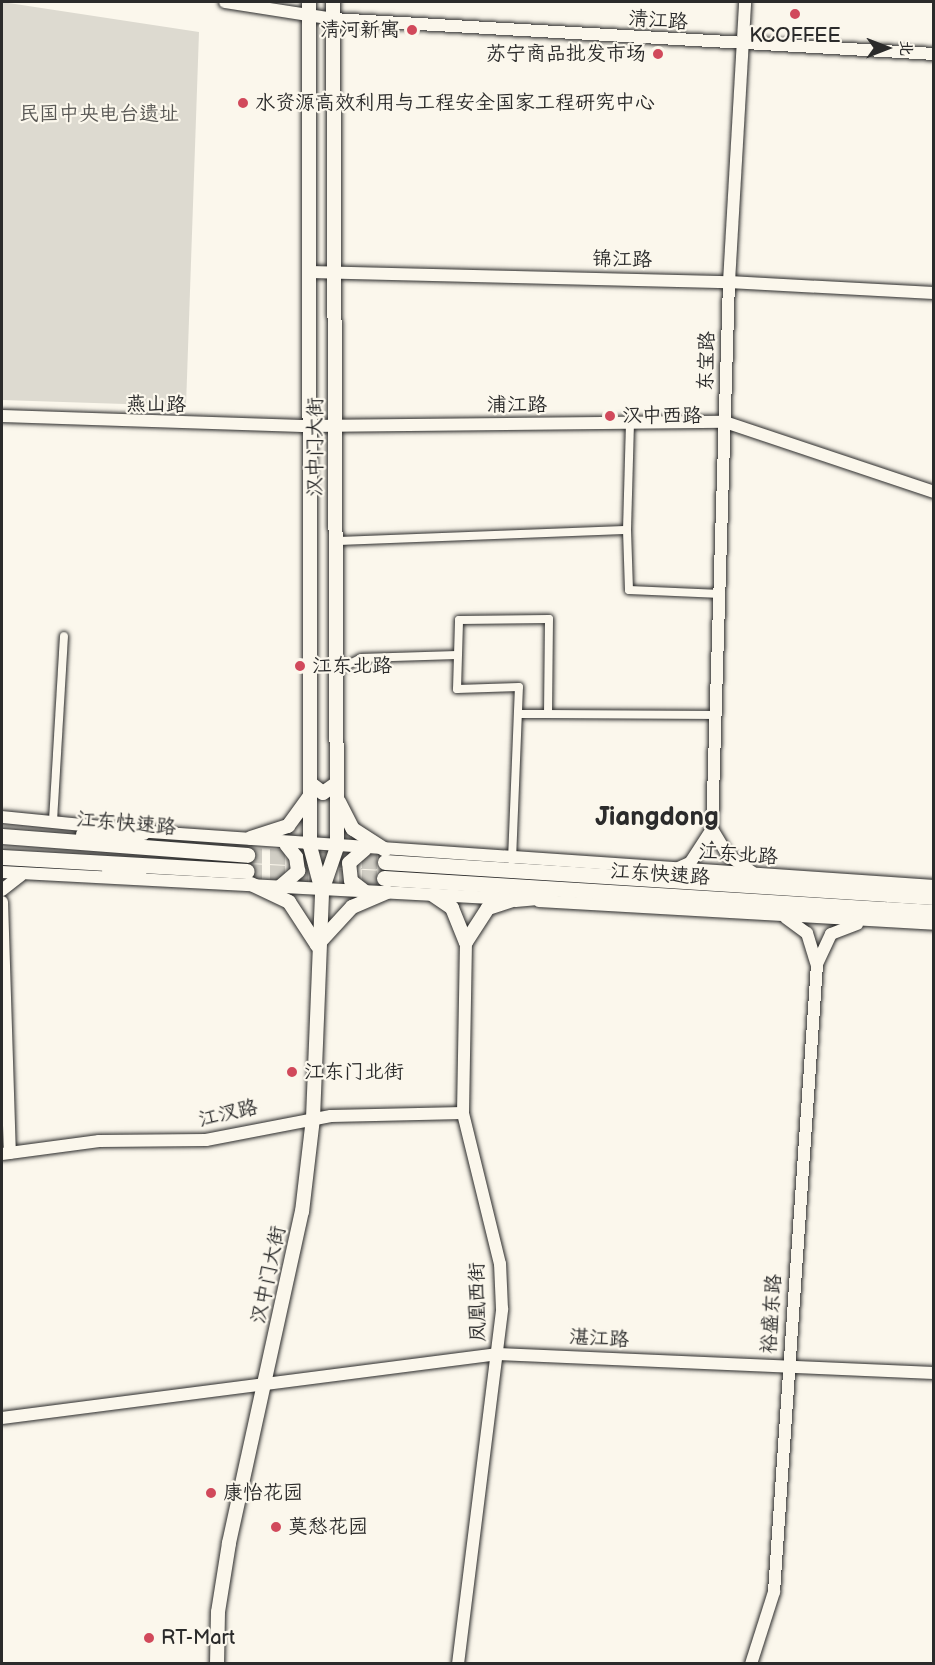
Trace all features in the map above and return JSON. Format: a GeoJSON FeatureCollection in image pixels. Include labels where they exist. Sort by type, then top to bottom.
{"type":"FeatureCollection","features":[{"type":"Feature","properties":{"kind":"highway"},"geometry":{"type":"LineString","coordinates":[[21,836],[143,832]]}},
{"type":"Feature","properties":{"kind":"highway","name":"江东快速路"},"geometry":{"type":"LineString","coordinates":[[2,836],[247,855]]}},
{"type":"Feature","properties":{"kind":"highway","name":"江东快速路"},"geometry":{"type":"LineString","coordinates":[[385,856],[592,884]]}},
{"type":"Feature","properties":{"kind":"highway","name":"江东快速路"},"geometry":{"type":"LineString","coordinates":[[2,857],[249,878]]}},
{"type":"Feature","properties":{"kind":"highway"},"geometry":{"type":"LineString","coordinates":[[57,860],[138,877]]}},
{"type":"Feature","properties":{"kind":"highway"},"geometry":{"type":"LineString","coordinates":[[512,860],[592,884]]}},
{"type":"Feature","properties":{"kind":"highway"},"geometry":{"type":"LineString","coordinates":[[515,899],[592,884]]}},
{"type":"Feature","properties":{"kind":"highway","name":"江东快速路"},"geometry":{"type":"LineString","coordinates":[[386,885],[592,884],[906,903],[933,914]]}},
{"type":"Feature","properties":{"kind":"highway","name":"江东快速路"},"geometry":{"type":"LineString","coordinates":[[906,903],[933,895]]}},
{"type":"Feature","properties":{"kind":"main road","name":"汉中门大街"},"geometry":{"type":"LineString","coordinates":[[217,1664],[218,1612],[229,1543],[302,1212],[313,1118],[316,945],[322,891],[337,847],[333,2]]}},
{"type":"Feature","properties":{"kind":"main road","name":"汉中门大街"},"geometry":{"type":"LineString","coordinates":[[309,9],[310,846],[322,891]]}},
{"type":"Feature","properties":{"kind":"main road"},"geometry":{"type":"LineString","coordinates":[[250,838],[288,826],[310,789],[323,793],[337,790],[353,830],[385,856]]}},
{"type":"Feature","properties":{"kind":"main road"},"geometry":{"type":"LineString","coordinates":[[281,886],[298,871],[296,857],[286,844]]}},
{"type":"Feature","properties":{"kind":"main road"},"geometry":{"type":"LineString","coordinates":[[364,891],[351,881],[349,863],[365,849]]}},
{"type":"Feature","properties":{"kind":"main road"},"geometry":{"type":"LineString","coordinates":[[249,878],[289,902],[316,945],[359,902],[386,885]]}},
{"type":"Feature","properties":{"kind":"main road"},"geometry":{"type":"LineString","coordinates":[[433,895],[452,908],[466,942]]}},
{"type":"Feature","properties":{"kind":"main road"},"geometry":{"type":"LineString","coordinates":[[466,942],[488,908],[515,899]]}},
{"type":"Feature","properties":{"kind":"street","name":"清江路"},"geometry":{"type":"LineString","coordinates":[[225,2],[309,9],[333,19],[742,46],[933,54]]}},
{"type":"Feature","properties":{"kind":"street","name":"东宝路"},"geometry":{"type":"LineString","coordinates":[[712,829],[729,282],[745,2]]}},
{"type":"Feature","properties":{"kind":"street","name":"锦江路"},"geometry":{"type":"LineString","coordinates":[[310,273],[729,282],[933,293]]}},
{"type":"Feature","properties":{"kind":"street","name":"燕山路"},"geometry":{"type":"LineString","coordinates":[[2,416],[310,426]]}},
{"type":"Feature","properties":{"kind":"street","name":"浦江路"},"geometry":{"type":"LineString","coordinates":[[310,426],[725,422],[933,492]]}},
{"type":"Feature","properties":{"kind":"street"},"geometry":{"type":"LineString","coordinates":[[630,424],[627,530],[629,590],[721,594]]}},
{"type":"Feature","properties":{"kind":"street"},"geometry":{"type":"LineString","coordinates":[[336,541],[627,530]]}},
{"type":"Feature","properties":{"kind":"street"},"geometry":{"type":"LineString","coordinates":[[512,860],[519,687],[457,688],[459,620],[549,619],[548,714]]}},
{"type":"Feature","properties":{"kind":"street"},"geometry":{"type":"LineString","coordinates":[[53,820],[64,636]]}},
{"type":"Feature","properties":{"kind":"street"},"geometry":{"type":"LineString","coordinates":[[336,671],[361,658],[457,655]]}},
{"type":"Feature","properties":{"kind":"street"},"geometry":{"type":"LineString","coordinates":[[519,714],[716,715]]}},
{"type":"Feature","properties":{"kind":"street","name":"江东北路"},"geometry":{"type":"LineString","coordinates":[[2,817],[53,820],[143,832],[250,838],[286,844],[365,849],[385,856],[512,860],[933,886]]}},
{"type":"Feature","properties":{"kind":"street"},"geometry":{"type":"LineString","coordinates":[[673,870],[690,862],[712,829],[727,854],[759,876]]}},
{"type":"Feature","properties":{"kind":"street"},"geometry":{"type":"LineString","coordinates":[[2,897],[3,882],[22,874],[249,878],[281,886],[322,891],[364,891],[386,885],[433,895],[933,924]]}},
{"type":"Feature","properties":{"kind":"street"},"geometry":{"type":"LineString","coordinates":[[2,902],[6,1154]]}},
{"type":"Feature","properties":{"kind":"street","name":"裕盛东路"},"geometry":{"type":"LineString","coordinates":[[783,916],[807,933],[817,964]]}},
{"type":"Feature","properties":{"kind":"street","name":"裕盛东路"},"geometry":{"type":"LineString","coordinates":[[751,1664],[774,1592],[817,964],[831,934],[871,921]]}},
{"type":"Feature","properties":{"kind":"street","name":"凤凰西街"},"geometry":{"type":"LineString","coordinates":[[458,1664],[498,1354],[500,1264],[463,1113],[466,942]]}},
{"type":"Feature","properties":{"kind":"street","name":"江汊路"},"geometry":{"type":"LineString","coordinates":[[6,1154],[99,1141],[206,1140],[313,1118],[463,1113]]}},
{"type":"Feature","properties":{"kind":"street","name":"湛江路"},"geometry":{"type":"LineString","coordinates":[[2,1418],[265,1387],[498,1354],[933,1373]]}},
{"type":"Feature","properties":{"kind":"green space","name":"民国中央电台遗址"},"geometry":{"type":"Polygon","coordinates":[[[2,2],[199,32],[186,406],[2,400],[2,2]]]}},
{"type":"Feature","properties":{"kind":"tunnel"},"geometry":{"type":"LineString","coordinates":[[247,855],[385,862]]}},
{"type":"Feature","properties":{"kind":"tunnel"},"geometry":{"type":"LineString","coordinates":[[247,871],[384,878]]}},
{"type":"Feature","properties":{"kind":"place","name":"KCOFFEE"},"geometry":{"type":"Point","coordinates":[795,14]}},
{"type":"Feature","properties":{"kind":"place","name":"清河新寓"},"geometry":{"type":"Point","coordinates":[412,30]}},
{"type":"Feature","properties":{"kind":"place","name":"苏宁商品批发市场"},"geometry":{"type":"Point","coordinates":[658,54]}},
{"type":"Feature","properties":{"kind":"place","name":"水资源高效利用与工程安全国家工程研究中心"},"geometry":{"type":"Point","coordinates":[243,103]}},
{"type":"Feature","properties":{"kind":"place","name":"汉中西路"},"geometry":{"type":"Point","coordinates":[610,416]}},
{"type":"Feature","properties":{"kind":"place","name":"江东北路"},"geometry":{"type":"Point","coordinates":[300,666]}},
{"type":"Feature","properties":{"kind":"place","name":"江东门北街"},"geometry":{"type":"Point","coordinates":[292,1072]}},
{"type":"Feature","properties":{"kind":"place","name":"康怡花园"},"geometry":{"type":"Point","coordinates":[211,1493]}},
{"type":"Feature","properties":{"kind":"place","name":"莫愁花园"},"geometry":{"type":"Point","coordinates":[276,1527]}},
{"type":"Feature","properties":{"kind":"place","name":"RT-Mart"},"geometry":{"type":"Point","coordinates":[149,1638]}},
{"type":"Feature","properties":{"kind":"district","name":"Jiangdong"},"geometry":{"type":"Point","coordinates":[657,818]}}]}
